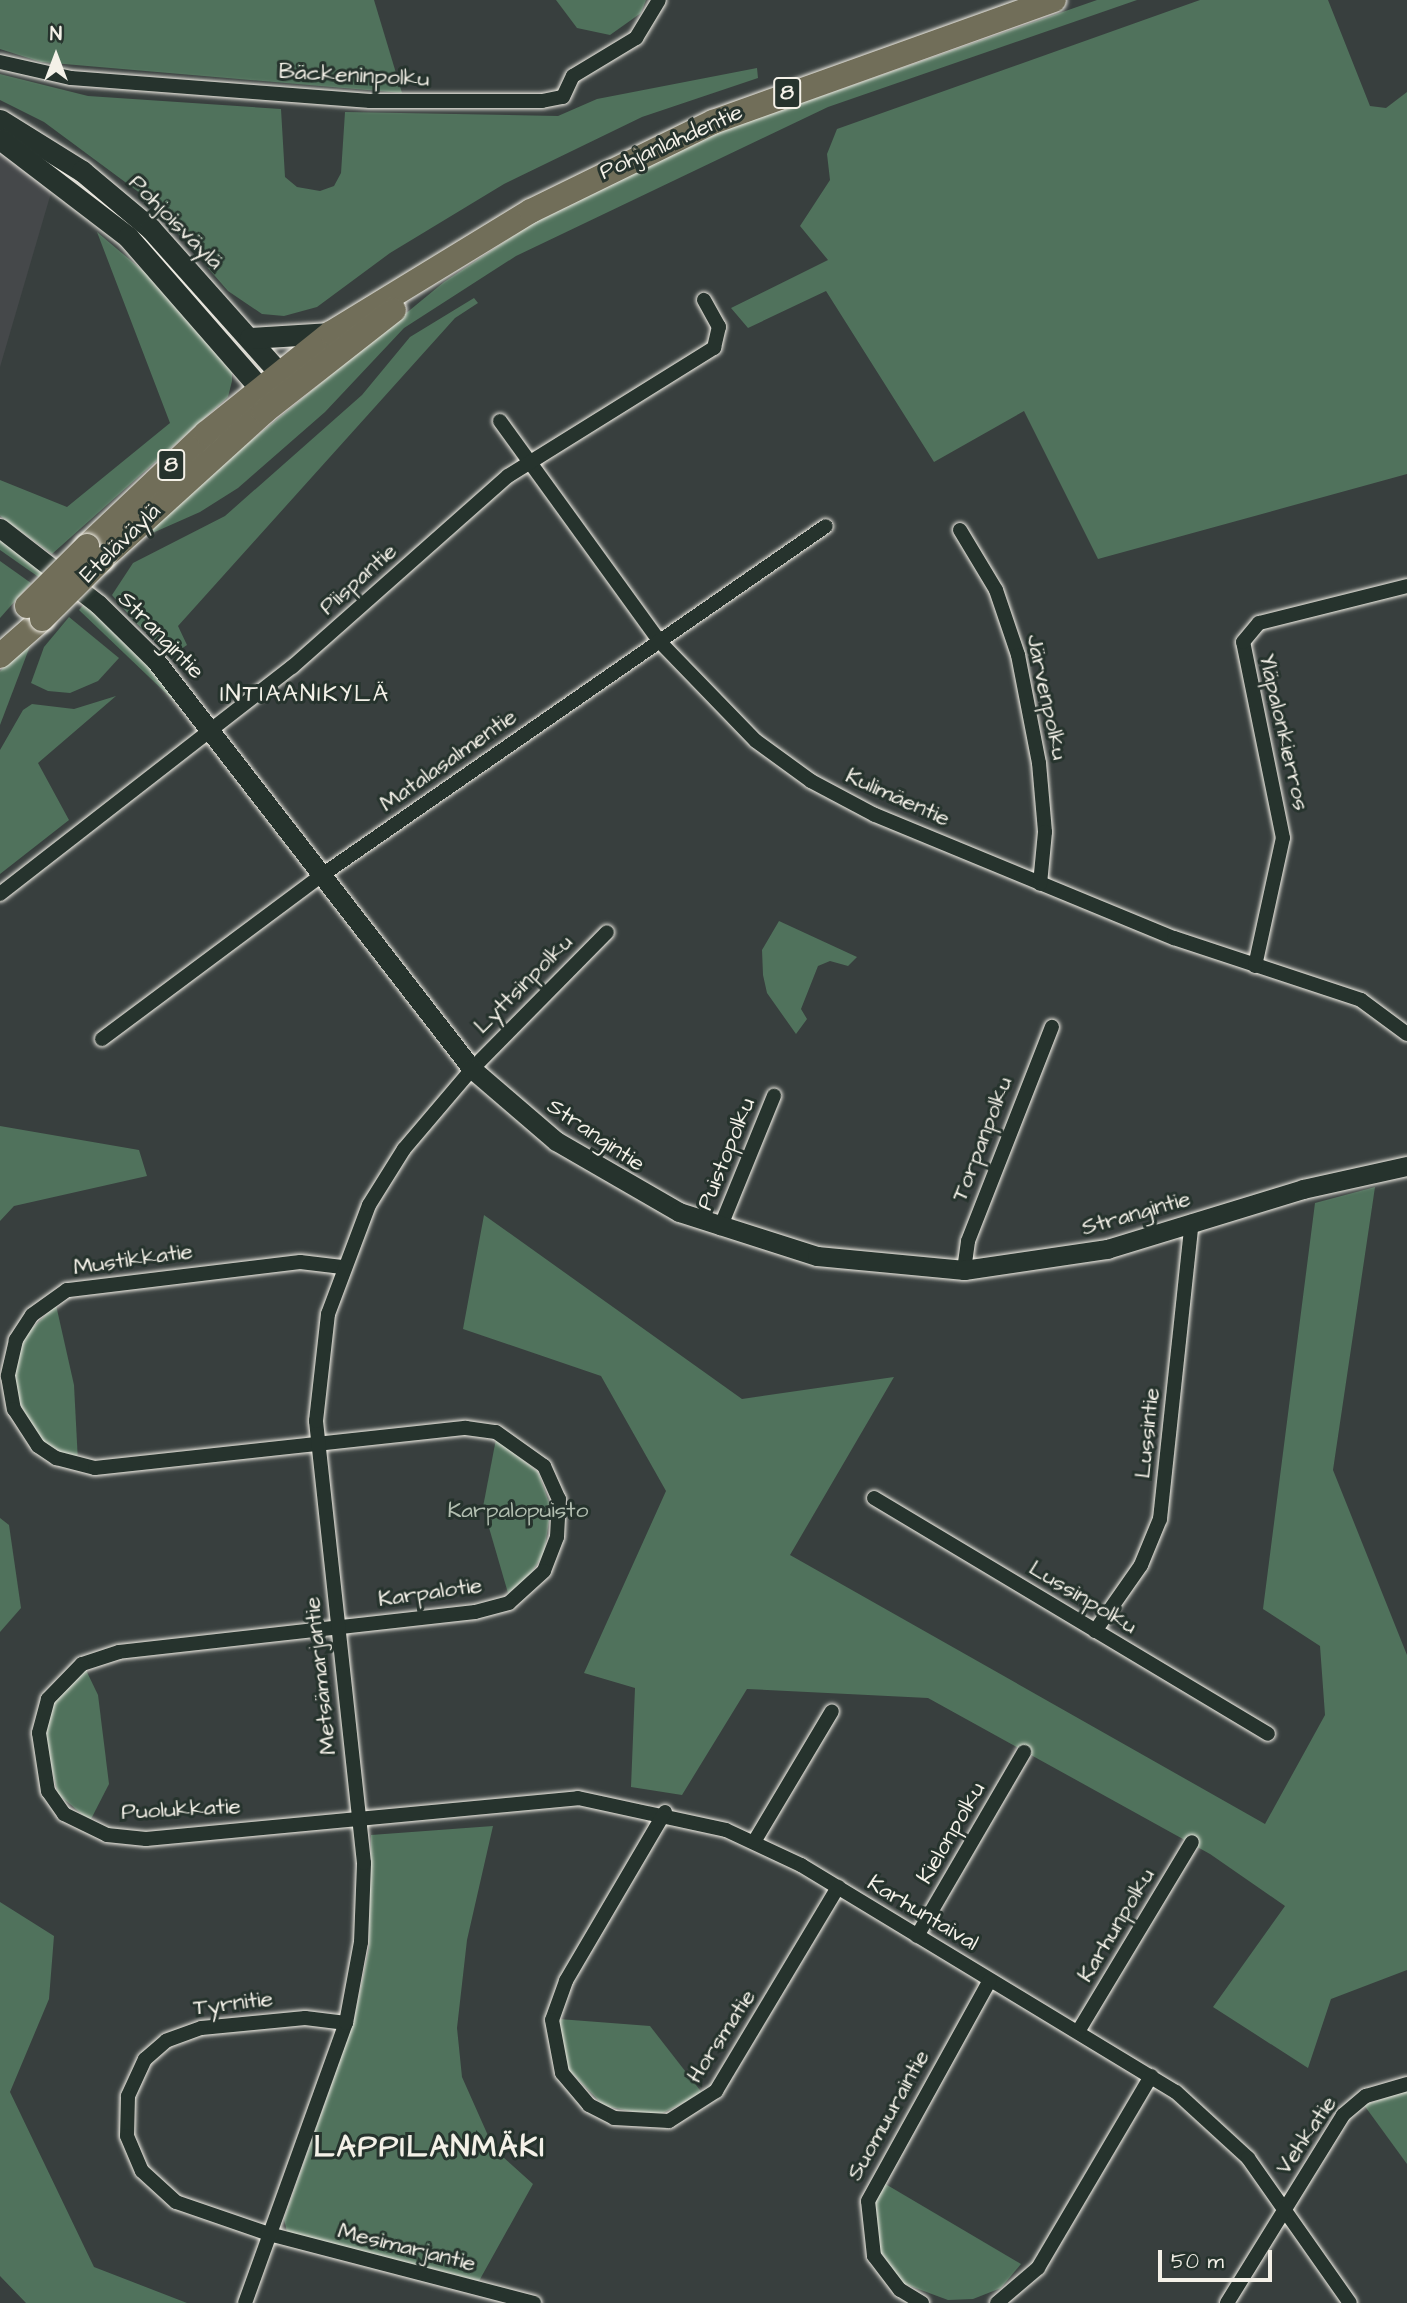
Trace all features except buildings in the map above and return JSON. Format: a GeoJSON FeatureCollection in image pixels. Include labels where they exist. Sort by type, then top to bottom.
{"type":"FeatureCollection","features":[{"type":"Feature","properties":{"kind":"highway","name":"Pohjanlahdentie"},"geometry":{"type":"LineString","coordinates":[[286,380],[331,333],[494,232],[595,175],[713,122],[1054,0]]}},
{"type":"Feature","properties":{"kind":"highway","name":"Pohjanlahdentie"},"geometry":{"type":"LineString","coordinates":[[266,396],[494,232]]}},
{"type":"Feature","properties":{"kind":"highway","name":"Eteläväylä"},"geometry":{"type":"LineString","coordinates":[[0,656],[34,612],[94,552],[266,396]]}},
{"type":"Feature","properties":{"kind":"highway","name":"Eteläväylä"},"geometry":{"type":"LineString","coordinates":[[0,638],[34,612]]}},
{"type":"Feature","properties":{"kind":"main road","name":"Pohjoisväylä"},"geometry":{"type":"LineString","coordinates":[[0,120],[54,151],[126,206],[286,380]]}},
{"type":"Feature","properties":{"kind":"main road","name":"Pohjoisväylä"},"geometry":{"type":"LineString","coordinates":[[0,139],[112,221],[266,396]]}},
{"type":"Feature","properties":{"kind":"main road"},"geometry":{"type":"LineString","coordinates":[[250,338],[331,333]]}},
{"type":"Feature","properties":{"kind":"street","name":"Bäckeninpolku"},"geometry":{"type":"LineString","coordinates":[[0,62],[71,78],[370,101],[542,101],[563,97],[573,76],[636,38],[659,0]]}},
{"type":"Feature","properties":{"kind":"street","name":"Piispantie"},"geometry":{"type":"LineString","coordinates":[[0,894],[213,727],[530,463],[715,348],[719,327],[704,300]]}},
{"type":"Feature","properties":{"kind":"street","name":"Kulimäentie"},"geometry":{"type":"LineString","coordinates":[[500,421],[659,641],[756,741],[811,781],[1041,884],[1255,966],[1361,1000],[1407,1034]]}},
{"type":"Feature","properties":{"kind":"street","name":"Matalasalmentie"},"geometry":{"type":"LineString","coordinates":[[102,1039],[325,873],[826,526]]}},
{"type":"Feature","properties":{"kind":"street","name":"Strangintie"},"geometry":{"type":"LineString","coordinates":[[0,528],[124,628],[213,727],[471,1069],[598,1169],[720,1228],[817,1256],[964,1270],[1107,1249],[1192,1222],[1407,1166]]}},
{"type":"Feature","properties":{"kind":"street","name":"Järvenpolku"},"geometry":{"type":"LineString","coordinates":[[960,530],[996,590],[1021,668],[1041,787],[1041,884]]}},
{"type":"Feature","properties":{"kind":"street","name":"Yläpalonkierros"},"geometry":{"type":"LineString","coordinates":[[1255,966],[1283,838],[1243,642],[1259,623],[1407,586]]}},
{"type":"Feature","properties":{"kind":"street","name":"Lyttsinpolku"},"geometry":{"type":"LineString","coordinates":[[471,1069],[607,932]]}},
{"type":"Feature","properties":{"kind":"street","name":"Torpanpolku"},"geometry":{"type":"LineString","coordinates":[[964,1270],[968,1241],[1052,1027]]}},
{"type":"Feature","properties":{"kind":"street","name":"Metsämarjantie"},"geometry":{"type":"LineString","coordinates":[[245,2303],[346,2023],[364,1902],[359,1816],[318,1447],[321,1352],[342,1267],[386,1175],[471,1069]]}},
{"type":"Feature","properties":{"kind":"street","name":"Puistopolku"},"geometry":{"type":"LineString","coordinates":[[720,1228],[774,1096]]}},
{"type":"Feature","properties":{"kind":"street","name":"Lussintie"},"geometry":{"type":"LineString","coordinates":[[1096,1631],[1141,1565],[1160,1520],[1192,1222]]}},
{"type":"Feature","properties":{"kind":"street","name":"Mustikkatie"},"geometry":{"type":"LineString","coordinates":[[318,1447],[78,1465],[47,1452],[20,1423],[9,1393],[10,1359],[32,1315],[52,1297],[90,1283],[300,1262],[342,1267]]}},
{"type":"Feature","properties":{"kind":"street","name":"Karpalotie"},"geometry":{"type":"LineString","coordinates":[[318,1447],[489,1431],[530,1452],[559,1499],[551,1558],[533,1584],[509,1602],[338,1627]]}},
{"type":"Feature","properties":{"kind":"street","name":"Lussinpolku"},"geometry":{"type":"LineString","coordinates":[[874,1498],[1268,1734]]}},
{"type":"Feature","properties":{"kind":"street","name":"Puolukkatie"},"geometry":{"type":"LineString","coordinates":[[338,1627],[99,1657],[70,1671],[47,1699],[38,1748],[54,1802],[107,1835],[146,1839],[359,1816]]}},
{"type":"Feature","properties":{"kind":"street"},"geometry":{"type":"LineString","coordinates":[[754,1842],[832,1711]]}},
{"type":"Feature","properties":{"kind":"street","name":"Kielonpolku"},"geometry":{"type":"LineString","coordinates":[[917,1936],[1024,1752]]}},
{"type":"Feature","properties":{"kind":"street","name":"Karhuntaival"},"geometry":{"type":"LineString","coordinates":[[359,1816],[536,1798],[665,1812],[754,1842],[838,1887],[990,1980],[1079,2030],[1151,2076],[1220,2130],[1286,2205],[1350,2303]]}},
{"type":"Feature","properties":{"kind":"street","name":"Horsmatie"},"geometry":{"type":"LineString","coordinates":[[665,1812],[566,1981],[552,2020],[557,2061],[570,2085],[614,2118],[669,2121],[716,2091],[838,1887]]}},
{"type":"Feature","properties":{"kind":"street","name":"Karhunpolku"},"geometry":{"type":"LineString","coordinates":[[1079,2030],[1192,1842]]}},
{"type":"Feature","properties":{"kind":"street","name":"Suomuuraintie"},"geometry":{"type":"LineString","coordinates":[[922,2303],[900,2290],[874,2256],[868,2201],[990,1980]]}},
{"type":"Feature","properties":{"kind":"street","name":"Tyrnitie"},"geometry":{"type":"LineString","coordinates":[[269,2234],[176,2202],[153,2183],[133,2157],[128,2096],[145,2059],[180,2034],[305,2018],[346,2023]]}},
{"type":"Feature","properties":{"kind":"street"},"geometry":{"type":"LineString","coordinates":[[997,2303],[1038,2268],[1151,2076]]}},
{"type":"Feature","properties":{"kind":"street","name":"Vehkatie"},"geometry":{"type":"LineString","coordinates":[[1227,2303],[1343,2115],[1366,2096],[1407,2084]]}},
{"type":"Feature","properties":{"kind":"street","name":"Mesimarjantie"},"geometry":{"type":"LineString","coordinates":[[269,2234],[534,2303]]}},
{"type":"Feature","properties":{"kind":"shaded area"},"geometry":{"type":"Polygon","coordinates":[[[0,152],[53,186],[0,367],[0,152]]]}},
{"type":"Feature","properties":{"kind":"green space"},"geometry":{"type":"Polygon","coordinates":[[[0,0],[374,0],[402,93],[41,62],[0,49],[0,0]]]}},
{"type":"Feature","properties":{"kind":"green space"},"geometry":{"type":"Polygon","coordinates":[[[556,0],[646,0],[641,13],[610,35],[577,28],[556,0]]]}},
{"type":"Feature","properties":{"kind":"green space"},"geometry":{"type":"Polygon","coordinates":[[[1097,0],[1137,0],[828,107],[516,256],[404,328],[325,412],[238,488],[200,512],[148,535],[140,532],[444,282],[530,225],[721,131],[1097,0]]]}},
{"type":"Feature","properties":{"kind":"green space"},"geometry":{"type":"Polygon","coordinates":[[[1200,0],[1328,0],[1370,106],[1386,108],[1407,92],[1407,474],[1098,559],[1024,411],[934,462],[826,291],[748,328],[731,308],[828,260],[800,226],[830,180],[827,154],[837,129],[1200,0]]]}},
{"type":"Feature","properties":{"kind":"green space"},"geometry":{"type":"Polygon","coordinates":[[[757,68],[758,78],[642,117],[504,184],[390,253],[317,307],[284,316],[262,314],[228,291],[148,199],[44,122],[0,100],[0,74],[88,96],[281,109],[285,177],[297,187],[320,191],[334,186],[341,173],[345,112],[558,116],[597,99],[757,68]]]}},
{"type":"Feature","properties":{"kind":"green space"},"geometry":{"type":"Polygon","coordinates":[[[97,232],[148,275],[232,370],[232,381],[228,397],[52,554],[0,516],[0,480],[67,507],[170,423],[97,232]]]}},
{"type":"Feature","properties":{"kind":"green space"},"geometry":{"type":"Polygon","coordinates":[[[474,298],[478,303],[455,318],[178,626],[187,645],[172,655],[135,622],[112,595],[133,563],[225,516],[362,395],[410,337],[474,298]]]}},
{"type":"Feature","properties":{"kind":"green space"},"geometry":{"type":"Polygon","coordinates":[[[0,538],[46,570],[40,578],[0,550],[0,538]]]}},
{"type":"Feature","properties":{"kind":"green space"},"geometry":{"type":"Polygon","coordinates":[[[0,561],[31,583],[0,618],[0,561]]]}},
{"type":"Feature","properties":{"kind":"green space"},"geometry":{"type":"Polygon","coordinates":[[[84,604],[151,668],[194,720],[79,610],[84,604]]]}},
{"type":"Feature","properties":{"kind":"green space"},"geometry":{"type":"Polygon","coordinates":[[[69,617],[119,658],[98,681],[70,693],[48,691],[31,683],[44,647],[69,617]]]}},
{"type":"Feature","properties":{"kind":"green space"},"geometry":{"type":"Polygon","coordinates":[[[25,646],[30,646],[0,725],[0,671],[25,646]]]}},
{"type":"Feature","properties":{"kind":"green space"},"geometry":{"type":"Polygon","coordinates":[[[116,696],[38,763],[69,820],[0,874],[0,750],[23,710],[32,704],[74,709],[116,696]]]}},
{"type":"Feature","properties":{"kind":"green space"},"geometry":{"type":"Polygon","coordinates":[[[779,921],[857,957],[848,966],[830,961],[818,966],[801,1009],[807,1019],[796,1034],[767,993],[763,975],[762,950],[779,921]]]}},
{"type":"Feature","properties":{"kind":"green space"},"geometry":{"type":"Polygon","coordinates":[[[0,1126],[139,1150],[147,1176],[14,1206],[0,1221],[0,1126]]]}},
{"type":"Feature","properties":{"kind":"green space"},"geometry":{"type":"Polygon","coordinates":[[[1375,1187],[1333,1470],[1407,1655],[1407,1970],[1331,1999],[1308,2068],[1213,2007],[1285,1906],[1210,1854],[928,1698],[747,1689],[682,1795],[631,1787],[635,1688],[584,1673],[666,1491],[601,1376],[463,1329],[484,1215],[742,1399],[894,1377],[790,1555],[1265,1824],[1325,1715],[1320,1646],[1263,1609],[1315,1203],[1375,1187]]]}},
{"type":"Feature","properties":{"kind":"green space"},"geometry":{"type":"Polygon","coordinates":[[[56,1305],[74,1385],[78,1462],[41,1441],[15,1395],[15,1365],[26,1334],[56,1305]]]}},
{"type":"Feature","properties":{"kind":"green space","name":"Karpalopuisto"},"geometry":{"type":"Polygon","coordinates":[[[496,1439],[538,1472],[551,1508],[544,1553],[527,1580],[508,1593],[483,1507],[496,1439]]]}},
{"type":"Feature","properties":{"kind":"green space"},"geometry":{"type":"Polygon","coordinates":[[[0,1518],[9,1525],[21,1608],[0,1632],[0,1518]]]}},
{"type":"Feature","properties":{"kind":"green space"},"geometry":{"type":"Polygon","coordinates":[[[85,1668],[98,1695],[109,1784],[90,1821],[58,1794],[45,1739],[54,1700],[85,1668]]]}},
{"type":"Feature","properties":{"kind":"green space"},"geometry":{"type":"Polygon","coordinates":[[[493,1826],[467,1940],[457,2028],[462,2077],[494,2149],[533,2184],[479,2281],[287,2232],[284,2219],[354,2020],[369,1948],[371,1835],[493,1826]]]}},
{"type":"Feature","properties":{"kind":"green space"},"geometry":{"type":"Polygon","coordinates":[[[0,1902],[54,1936],[49,1999],[10,2092],[94,2267],[187,2303],[26,2303],[0,2276],[0,1902]]]}},
{"type":"Feature","properties":{"kind":"green space"},"geometry":{"type":"Polygon","coordinates":[[[559,2019],[650,2026],[703,2094],[656,2116],[604,2106],[567,2068],[559,2019]]]}},
{"type":"Feature","properties":{"kind":"green space"},"geometry":{"type":"Polygon","coordinates":[[[1407,2091],[1407,2164],[1364,2105],[1407,2091]]]}},
{"type":"Feature","properties":{"kind":"green space"},"geometry":{"type":"Polygon","coordinates":[[[882,2182],[1021,2264],[1001,2288],[973,2299],[948,2300],[902,2283],[876,2245],[875,2202],[882,2182]]]}},
{"type":"Feature","properties":{"kind":"district","name":"INTIAANIKYLÄ"},"geometry":{"type":"Point","coordinates":[305,695]}},
{"type":"Feature","properties":{"kind":"district","name":"LAPPILANMÄKI"},"geometry":{"type":"Point","coordinates":[430,2147]}}]}
